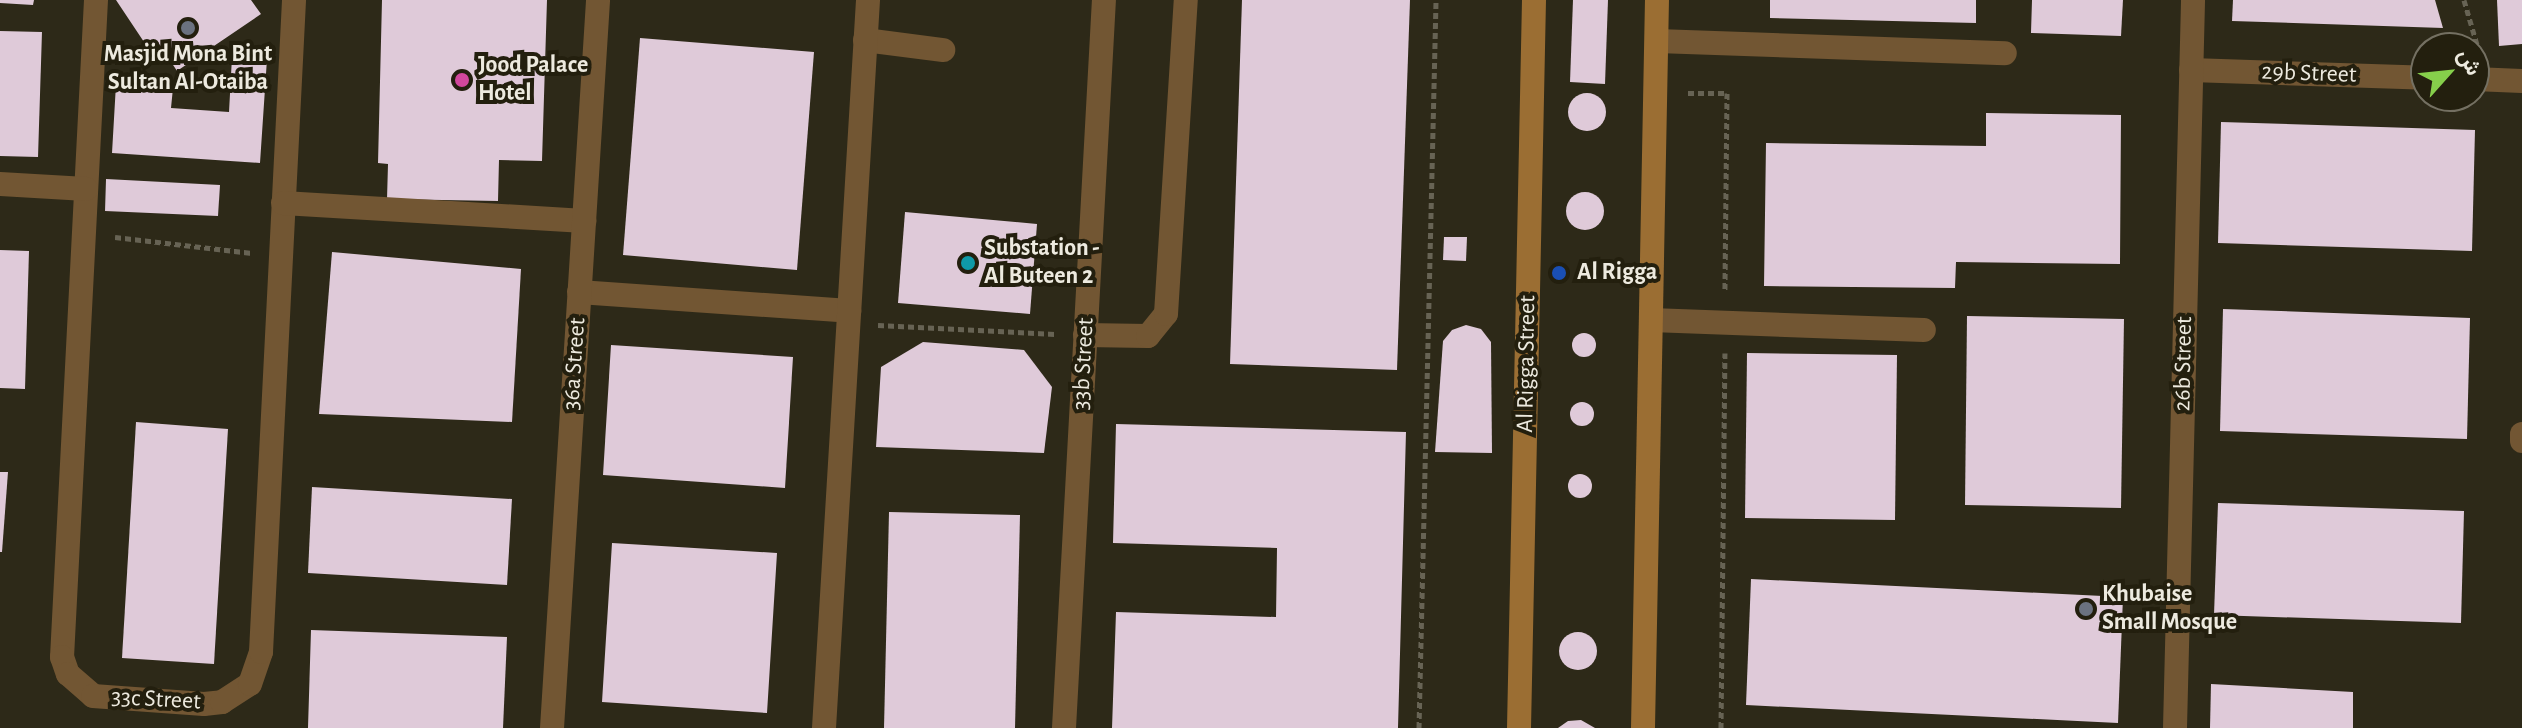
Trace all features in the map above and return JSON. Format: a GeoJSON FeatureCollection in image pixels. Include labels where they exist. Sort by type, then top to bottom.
{"type":"FeatureCollection","features":[{"type":"Feature","properties":{"kind":"street","name":"33c Street"},"geometry":{"type":"LineString","coordinates":[[96,0],[62,657],[79,687],[109,700],[222,702],[250,684],[258,669],[294,0]]}},
{"type":"Feature","properties":{"kind":"street","name":"36a Street"},"geometry":{"type":"LineString","coordinates":[[552,728],[598,0]]}},
{"type":"Feature","properties":{"kind":"street"},"geometry":{"type":"LineString","coordinates":[[824,728],[868,0]]}},
{"type":"Feature","properties":{"kind":"street","name":"33b Street"},"geometry":{"type":"LineString","coordinates":[[1064,728],[1104,0]]}},
{"type":"Feature","properties":{"kind":"street"},"geometry":{"type":"LineString","coordinates":[[1085,335],[1148,336],[1166,314],[1186,0]]}},
{"type":"Feature","properties":{"kind":"street","name":"Al Rigga Street"},"geometry":{"type":"LineString","coordinates":[[1519,728],[1534,0]]}},
{"type":"Feature","properties":{"kind":"street"},"geometry":{"type":"LineString","coordinates":[[1643,728],[1657,0]]}},
{"type":"Feature","properties":{"kind":"street","name":"26b Street"},"geometry":{"type":"LineString","coordinates":[[2175,728],[2193,0]]}},
{"type":"Feature","properties":{"kind":"street"},"geometry":{"type":"LineString","coordinates":[[865,40],[943,50]]}},
{"type":"Feature","properties":{"kind":"street"},"geometry":{"type":"LineString","coordinates":[[1657,41],[2005,53]]}},
{"type":"Feature","properties":{"kind":"street","name":"29b Street"},"geometry":{"type":"LineString","coordinates":[[2191,70],[2410,77]]}},
{"type":"Feature","properties":{"kind":"street"},"geometry":{"type":"LineString","coordinates":[[2490,80],[2522,81]]}},
{"type":"Feature","properties":{"kind":"street"},"geometry":{"type":"LineString","coordinates":[[0,184],[86,189]]}},
{"type":"Feature","properties":{"kind":"street"},"geometry":{"type":"LineString","coordinates":[[283,203],[584,221]]}},
{"type":"Feature","properties":{"kind":"street"},"geometry":{"type":"LineString","coordinates":[[579,292],[849,317]]}},
{"type":"Feature","properties":{"kind":"street"},"geometry":{"type":"LineString","coordinates":[[1651,320],[1924,330]]}},
{"type":"Feature","properties":{"kind":"street"},"geometry":{"type":"LineString","coordinates":[[2522,434],[2522,441]]}},
{"type":"Feature","properties":{"kind":"path"},"geometry":{"type":"LineString","coordinates":[[1419,728],[1436,0]]}},
{"type":"Feature","properties":{"kind":"path"},"geometry":{"type":"LineString","coordinates":[[2464,0],[2471,32]]}},
{"type":"Feature","properties":{"kind":"path"},"geometry":{"type":"LineString","coordinates":[[1688,105],[1688,92],[1727,93],[1721,728]]}},
{"type":"Feature","properties":{"kind":"path"},"geometry":{"type":"LineString","coordinates":[[84,233],[281,257]]}},
{"type":"Feature","properties":{"kind":"path"},"geometry":{"type":"LineString","coordinates":[[849,317],[1085,335]]}},
{"type":"Feature","properties":{"kind":"building"},"geometry":{"type":"Polygon","coordinates":[[[0,0],[34,0],[33,5],[0,3],[0,0]]]}},
{"type":"Feature","properties":{"kind":"building","name":"Masjid Mona Bint Sultan Al-Otaiba"},"geometry":{"type":"Polygon","coordinates":[[[116,0],[251,0],[261,14],[177,71],[158,42],[148,48],[116,0]]]}},
{"type":"Feature","properties":{"kind":"building","name":"Jood Palace Hotel"},"geometry":{"type":"Polygon","coordinates":[[[382,0],[547,0],[542,161],[499,160],[498,201],[387,199],[388,164],[378,163],[382,0]]]}},
{"type":"Feature","properties":{"kind":"building"},"geometry":{"type":"Polygon","coordinates":[[[1242,0],[1410,0],[1397,370],[1230,364],[1242,0]]]}},
{"type":"Feature","properties":{"kind":"building"},"geometry":{"type":"Polygon","coordinates":[[[1573,0],[1608,0],[1605,84],[1570,82],[1573,0]]]}},
{"type":"Feature","properties":{"kind":"building"},"geometry":{"type":"Polygon","coordinates":[[[1770,0],[1976,0],[1976,23],[1770,18],[1770,0]]]}},
{"type":"Feature","properties":{"kind":"building"},"geometry":{"type":"Polygon","coordinates":[[[2032,0],[2123,0],[2121,36],[2031,33],[2032,0]]]}},
{"type":"Feature","properties":{"kind":"building"},"geometry":{"type":"Polygon","coordinates":[[[2233,0],[2435,0],[2443,28],[2232,21],[2233,0]]]}},
{"type":"Feature","properties":{"kind":"building"},"geometry":{"type":"Polygon","coordinates":[[[2497,0],[2522,0],[2522,44],[2499,46],[2497,0]]]}},
{"type":"Feature","properties":{"kind":"building"},"geometry":{"type":"Polygon","coordinates":[[[0,31],[42,32],[38,157],[0,156],[0,31]]]}},
{"type":"Feature","properties":{"kind":"building"},"geometry":{"type":"Polygon","coordinates":[[[640,38],[814,52],[797,270],[623,255],[640,38]]]}},
{"type":"Feature","properties":{"kind":"building"},"geometry":{"type":"Polygon","coordinates":[[[232,57],[267,59],[260,163],[112,153],[116,84],[173,88],[171,108],[229,112],[232,57]]]}},
{"type":"Feature","properties":{"kind":"building"},"geometry":{"type":"Polygon","coordinates":[[[1587,93],[1600,99],[1606,112],[1600,125],[1587,131],[1574,125],[1568,112],[1574,99],[1587,93]]]}},
{"type":"Feature","properties":{"kind":"building"},"geometry":{"type":"Polygon","coordinates":[[[1986,113],[2121,115],[2120,264],[1956,262],[1955,288],[1764,286],[1766,143],[1986,146],[1986,113]]]}},
{"type":"Feature","properties":{"kind":"building"},"geometry":{"type":"Polygon","coordinates":[[[2221,122],[2475,130],[2472,251],[2218,243],[2221,122]]]}},
{"type":"Feature","properties":{"kind":"building"},"geometry":{"type":"Polygon","coordinates":[[[106,179],[220,185],[218,216],[105,211],[106,179]]]}},
{"type":"Feature","properties":{"kind":"building"},"geometry":{"type":"Polygon","coordinates":[[[1585,192],[1598,198],[1604,211],[1598,224],[1585,230],[1572,224],[1566,211],[1572,198],[1585,192]]]}},
{"type":"Feature","properties":{"kind":"building","name":"Substation - Al Buteen 2"},"geometry":{"type":"Polygon","coordinates":[[[905,212],[1037,224],[1030,314],[898,303],[905,212]]]}},
{"type":"Feature","properties":{"kind":"building"},"geometry":{"type":"Polygon","coordinates":[[[1444,237],[1467,237],[1466,261],[1443,260],[1444,237]]]}},
{"type":"Feature","properties":{"kind":"building"},"geometry":{"type":"Polygon","coordinates":[[[0,250],[29,251],[25,389],[0,388],[0,250]]]}},
{"type":"Feature","properties":{"kind":"building"},"geometry":{"type":"Polygon","coordinates":[[[332,252],[521,269],[512,422],[319,414],[332,252]]]}},
{"type":"Feature","properties":{"kind":"building"},"geometry":{"type":"Polygon","coordinates":[[[2223,309],[2470,318],[2467,439],[2220,431],[2223,309]]]}},
{"type":"Feature","properties":{"kind":"building"},"geometry":{"type":"Polygon","coordinates":[[[1967,316],[2124,319],[2121,508],[1965,505],[1967,316]]]}},
{"type":"Feature","properties":{"kind":"building"},"geometry":{"type":"Polygon","coordinates":[[[1466,325],[1481,329],[1491,342],[1492,453],[1435,452],[1443,341],[1452,330],[1466,325]]]}},
{"type":"Feature","properties":{"kind":"building"},"geometry":{"type":"Polygon","coordinates":[[[1584,333],[1593,336],[1596,345],[1593,354],[1584,357],[1575,354],[1572,345],[1575,336],[1584,333]]]}},
{"type":"Feature","properties":{"kind":"building"},"geometry":{"type":"Polygon","coordinates":[[[923,342],[1024,350],[1052,387],[1044,453],[876,447],[881,367],[923,342]]]}},
{"type":"Feature","properties":{"kind":"building"},"geometry":{"type":"Polygon","coordinates":[[[611,345],[793,357],[785,488],[603,475],[611,345]]]}},
{"type":"Feature","properties":{"kind":"building"},"geometry":{"type":"Polygon","coordinates":[[[1747,353],[1897,355],[1895,520],[1745,518],[1747,353]]]}},
{"type":"Feature","properties":{"kind":"building"},"geometry":{"type":"Polygon","coordinates":[[[1582,402],[1591,405],[1594,414],[1591,423],[1582,426],[1573,423],[1570,414],[1573,405],[1582,402]]]}},
{"type":"Feature","properties":{"kind":"building"},"geometry":{"type":"Polygon","coordinates":[[[136,422],[228,429],[214,664],[122,658],[136,422]]]}},
{"type":"Feature","properties":{"kind":"building"},"geometry":{"type":"Polygon","coordinates":[[[1116,424],[1406,432],[1398,728],[1112,728],[1116,612],[1276,617],[1277,548],[1113,543],[1116,424]]]}},
{"type":"Feature","properties":{"kind":"building"},"geometry":{"type":"Polygon","coordinates":[[[0,472],[8,472],[2,552],[0,552],[0,472]]]}},
{"type":"Feature","properties":{"kind":"building"},"geometry":{"type":"Polygon","coordinates":[[[1580,474],[1589,477],[1592,486],[1589,495],[1580,498],[1571,495],[1568,486],[1571,477],[1580,474]]]}},
{"type":"Feature","properties":{"kind":"building"},"geometry":{"type":"Polygon","coordinates":[[[312,487],[512,499],[507,585],[308,573],[312,487]]]}},
{"type":"Feature","properties":{"kind":"building"},"geometry":{"type":"Polygon","coordinates":[[[2218,503],[2464,511],[2461,623],[2214,615],[2218,503]]]}},
{"type":"Feature","properties":{"kind":"building"},"geometry":{"type":"Polygon","coordinates":[[[889,512],[1020,515],[1015,728],[884,728],[889,512]]]}},
{"type":"Feature","properties":{"kind":"building"},"geometry":{"type":"Polygon","coordinates":[[[612,543],[777,553],[767,713],[602,702],[612,543]]]}},
{"type":"Feature","properties":{"kind":"building"},"geometry":{"type":"Polygon","coordinates":[[[1751,579],[2123,597],[2118,723],[1746,705],[1751,579]]]}},
{"type":"Feature","properties":{"kind":"building"},"geometry":{"type":"Polygon","coordinates":[[[311,630],[507,637],[503,728],[308,728],[311,630]]]}},
{"type":"Feature","properties":{"kind":"building"},"geometry":{"type":"Polygon","coordinates":[[[1578,632],[1591,638],[1597,651],[1591,664],[1578,670],[1565,664],[1559,651],[1565,638],[1578,632]]]}},
{"type":"Feature","properties":{"kind":"building"},"geometry":{"type":"Polygon","coordinates":[[[2211,684],[2353,692],[2353,728],[2210,728],[2211,684]]]}},
{"type":"Feature","properties":{"kind":"building"},"geometry":{"type":"Polygon","coordinates":[[[1581,720],[1595,728],[1558,728],[1568,721],[1581,720]]]}},
{"type":"Feature","properties":{"kind":"place","name":"Masjid Mona Bint Sultan Al-Otaiba"},"geometry":{"type":"Point","coordinates":[188,28]}},
{"type":"Feature","properties":{"kind":"place","name":"Jood Palace Hotel"},"geometry":{"type":"Point","coordinates":[462,80]}},
{"type":"Feature","properties":{"kind":"place","name":"Substation - Al Buteen 2"},"geometry":{"type":"Point","coordinates":[968,263]}},
{"type":"Feature","properties":{"kind":"place","name":"Al Rigga"},"geometry":{"type":"Point","coordinates":[1559,273]}},
{"type":"Feature","properties":{"kind":"place","name":"Khubaise Small Mosque"},"geometry":{"type":"Point","coordinates":[2086,609]}}]}
